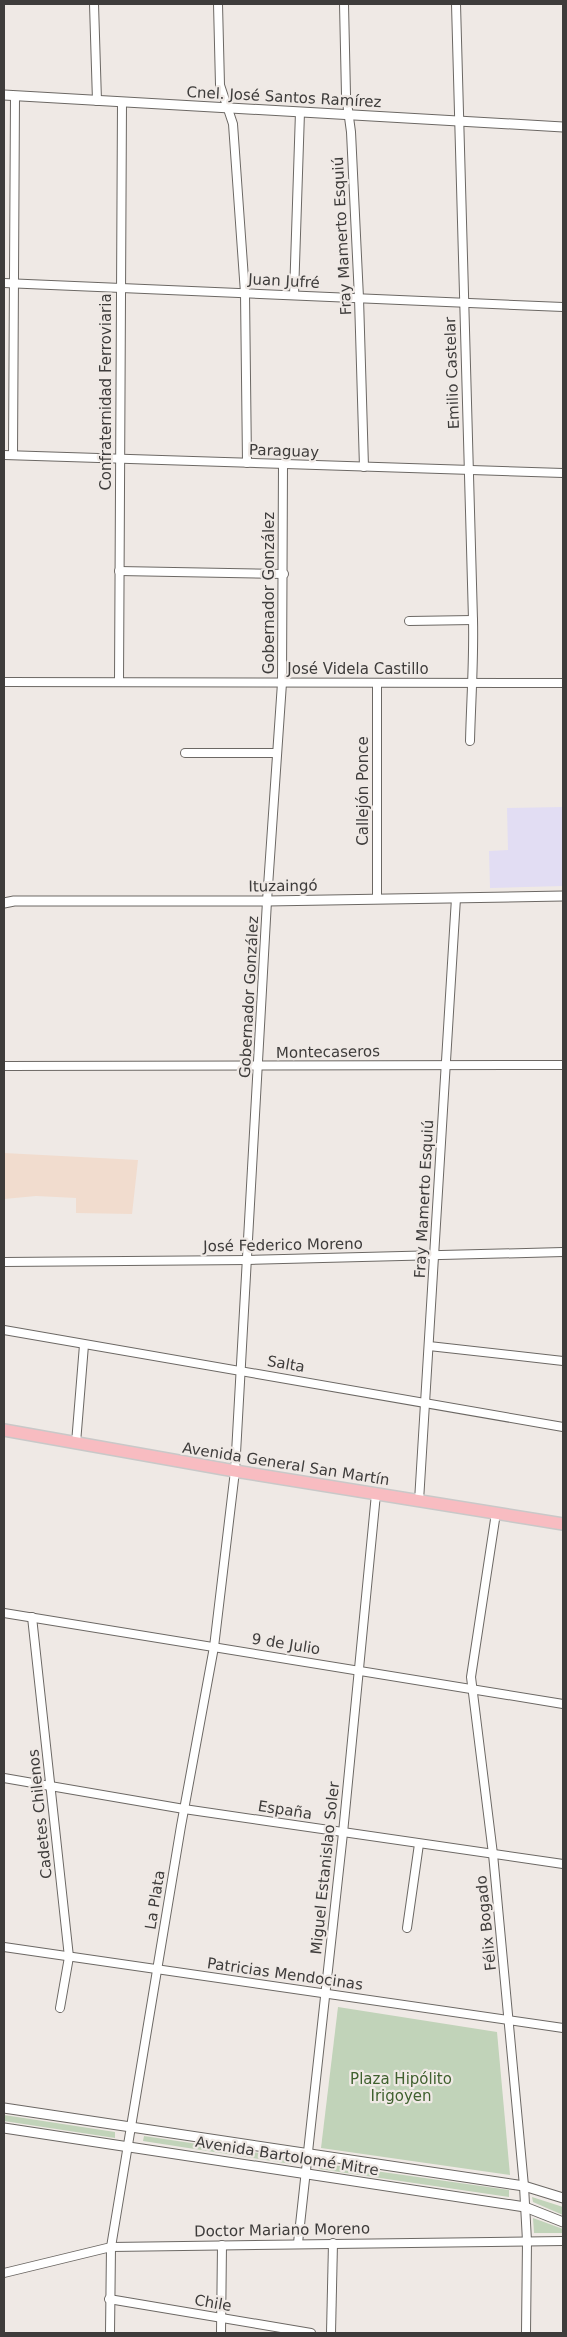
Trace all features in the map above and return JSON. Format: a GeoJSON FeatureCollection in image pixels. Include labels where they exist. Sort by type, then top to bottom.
{"type":"FeatureCollection","features":[{"type":"Feature","properties":{"kind":"main road","name":"Avenida General San Martín"},"geometry":{"type":"LineString","coordinates":[[4,1430],[235,1471],[563,1524]]}},
{"type":"Feature","properties":{"kind":"street"},"geometry":{"type":"LineString","coordinates":[[94,4],[97,101]]}},
{"type":"Feature","properties":{"kind":"street"},"geometry":{"type":"LineString","coordinates":[[218,4],[220,85],[233,124],[245,293],[246,463]]}},
{"type":"Feature","properties":{"kind":"street","name":"Fray Mamerto Esquiú"},"geometry":{"type":"LineString","coordinates":[[344,4],[346,95],[349,114],[359,298],[364,467]]}},
{"type":"Feature","properties":{"kind":"street","name":"Emilio Castelar"},"geometry":{"type":"LineString","coordinates":[[456,4],[473,620],[473,682],[470,741]]}},
{"type":"Feature","properties":{"kind":"street","name":"Cnel. José Santos Ramírez"},"geometry":{"type":"LineString","coordinates":[[4,95],[563,127]]}},
{"type":"Feature","properties":{"kind":"street"},"geometry":{"type":"LineString","coordinates":[[14,455],[15,96]]}},
{"type":"Feature","properties":{"kind":"street","name":"Confraternidad Ferroviaria"},"geometry":{"type":"LineString","coordinates":[[119,682],[122,102]]}},
{"type":"Feature","properties":{"kind":"street"},"geometry":{"type":"LineString","coordinates":[[294,295],[300,112]]}},
{"type":"Feature","properties":{"kind":"street","name":"Juan Jufré"},"geometry":{"type":"LineString","coordinates":[[4,283],[563,307]]}},
{"type":"Feature","properties":{"kind":"street","name":"Paraguay"},"geometry":{"type":"LineString","coordinates":[[4,455],[563,473]]}},
{"type":"Feature","properties":{"kind":"street","name":"Gobernador González"},"geometry":{"type":"LineString","coordinates":[[235,1471],[282,684],[283,464]]}},
{"type":"Feature","properties":{"kind":"street"},"geometry":{"type":"LineString","coordinates":[[119,572],[284,574]]}},
{"type":"Feature","properties":{"kind":"street"},"geometry":{"type":"LineString","coordinates":[[409,621],[473,620]]}},
{"type":"Feature","properties":{"kind":"street","name":"José Videla Castillo"},"geometry":{"type":"LineString","coordinates":[[4,682],[282,684],[563,682]]}},
{"type":"Feature","properties":{"kind":"street","name":"Callejón Ponce"},"geometry":{"type":"LineString","coordinates":[[377,683],[378,899]]}},
{"type":"Feature","properties":{"kind":"street"},"geometry":{"type":"LineString","coordinates":[[185,753],[278,753]]}},
{"type":"Feature","properties":{"kind":"street","name":"Ituzaingó"},"geometry":{"type":"LineString","coordinates":[[4,903],[14,901],[268,901],[563,896]]}},
{"type":"Feature","properties":{"kind":"street","name":"Fray Mamerto Esquiú"},"geometry":{"type":"LineString","coordinates":[[418,1501],[426,1403],[456,898]]}},
{"type":"Feature","properties":{"kind":"street","name":"Montecaseros"},"geometry":{"type":"LineString","coordinates":[[4,1066],[563,1065]]}},
{"type":"Feature","properties":{"kind":"street","name":"José Federico Moreno"},"geometry":{"type":"LineString","coordinates":[[4,1262],[248,1260],[563,1252]]}},
{"type":"Feature","properties":{"kind":"street","name":"Salta"},"geometry":{"type":"LineString","coordinates":[[4,1330],[563,1427]]}},
{"type":"Feature","properties":{"kind":"street"},"geometry":{"type":"LineString","coordinates":[[76,1443],[84,1344]]}},
{"type":"Feature","properties":{"kind":"street"},"geometry":{"type":"LineString","coordinates":[[429,1346],[563,1360]]}},
{"type":"Feature","properties":{"kind":"street","name":"La Plata"},"geometry":{"type":"LineString","coordinates":[[110,2333],[109,2299],[112,2247],[184,1809],[214,1647],[235,1471]]}},
{"type":"Feature","properties":{"kind":"street","name":"Miguel Estanislao Soler"},"geometry":{"type":"LineString","coordinates":[[298,2243],[343,1833],[376,1494]]}},
{"type":"Feature","properties":{"kind":"street","name":"Félix Bogado"},"geometry":{"type":"LineString","coordinates":[[496,1513],[471,1678],[493,1854],[524,2186],[527,2241],[526,2333]]}},
{"type":"Feature","properties":{"kind":"street","name":"9 de Julio"},"geometry":{"type":"LineString","coordinates":[[4,1613],[563,1704]]}},
{"type":"Feature","properties":{"kind":"street","name":"Cadetes Chilenos"},"geometry":{"type":"LineString","coordinates":[[32,1617],[69,1957],[60,2008]]}},
{"type":"Feature","properties":{"kind":"street","name":"España"},"geometry":{"type":"LineString","coordinates":[[4,1778],[184,1809],[563,1864]]}},
{"type":"Feature","properties":{"kind":"street"},"geometry":{"type":"LineString","coordinates":[[407,1928],[419,1844]]}},
{"type":"Feature","properties":{"kind":"street","name":"Patricias Mendocinas"},"geometry":{"type":"LineString","coordinates":[[4,1947],[563,2028]]}},
{"type":"Feature","properties":{"kind":"street","name":"Avenida Bartolomé Mitre"},"geometry":{"type":"LineString","coordinates":[[4,2108],[307,2155],[524,2186],[563,2198]]}},
{"type":"Feature","properties":{"kind":"street","name":"Avenida Bartolomé Mitre"},"geometry":{"type":"LineString","coordinates":[[4,2128],[306,2172],[525,2207],[563,2222]]}},
{"type":"Feature","properties":{"kind":"street","name":"Doctor Mariano Moreno"},"geometry":{"type":"LineString","coordinates":[[4,2273],[112,2247],[298,2243],[563,2241]]}},
{"type":"Feature","properties":{"kind":"street"},"geometry":{"type":"LineString","coordinates":[[331,2333],[333,2243]]}},
{"type":"Feature","properties":{"kind":"street"},"geometry":{"type":"LineString","coordinates":[[221,2333],[222,2245]]}},
{"type":"Feature","properties":{"kind":"street","name":"Chile"},"geometry":{"type":"LineString","coordinates":[[109,2299],[311,2333]]}},
{"type":"Feature","properties":{"kind":"shaded area"},"geometry":{"type":"Polygon","coordinates":[[[563,807],[563,886],[490,888],[489,851],[508,850],[507,808],[563,807]]]}},
{"type":"Feature","properties":{"kind":"shaded area"},"geometry":{"type":"Polygon","coordinates":[[[4,1153],[138,1160],[132,1214],[76,1213],[76,1198],[36,1196],[4,1199],[4,1153]]]}},
{"type":"Feature","properties":{"kind":"green space","name":"Plaza Hipólito Irigoyen"},"geometry":{"type":"Polygon","coordinates":[[[338,2007],[497,2032],[510,2175],[321,2148],[338,2007]]]}},
{"type":"Feature","properties":{"kind":"green space"},"geometry":{"type":"Polygon","coordinates":[[[4,2115],[115,2132],[115,2138],[4,2121],[4,2115]]]}},
{"type":"Feature","properties":{"kind":"green space"},"geometry":{"type":"Polygon","coordinates":[[[144,2136],[292,2158],[291,2164],[143,2141],[144,2136]]]}},
{"type":"Feature","properties":{"kind":"green space"},"geometry":{"type":"Polygon","coordinates":[[[319,2163],[509,2190],[509,2197],[319,2169],[319,2163]]]}},
{"type":"Feature","properties":{"kind":"green space"},"geometry":{"type":"Polygon","coordinates":[[[532,2197],[563,2207],[563,2215],[533,2202],[532,2197]]]}},
{"type":"Feature","properties":{"kind":"green space"},"geometry":{"type":"Polygon","coordinates":[[[533,2218],[563,2229],[563,2233],[534,2233],[533,2218]]]}}]}
